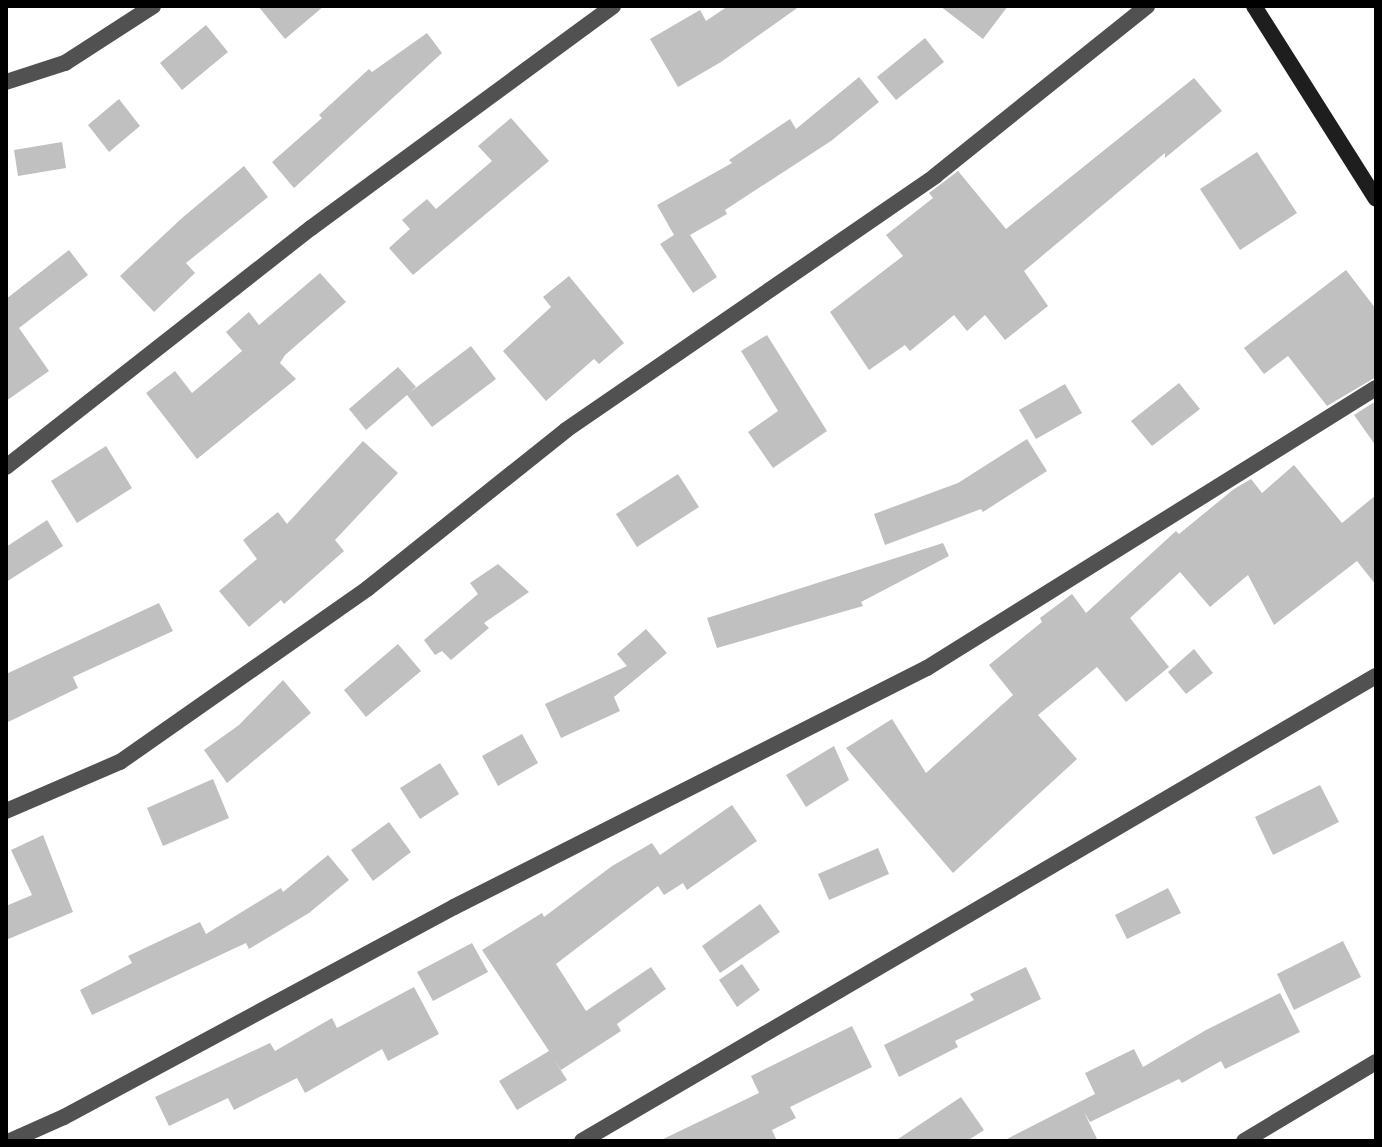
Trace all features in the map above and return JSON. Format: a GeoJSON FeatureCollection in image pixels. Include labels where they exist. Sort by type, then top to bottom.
{"type":"FeatureCollection","features":[{"type":"Feature","properties":{"kind":"street"},"geometry":{"type":"LineString","coordinates":[[6,82],[65,63],[153,6]]}},
{"type":"Feature","properties":{"kind":"street"},"geometry":{"type":"LineString","coordinates":[[6,467],[311,228],[613,6]]}},
{"type":"Feature","properties":{"kind":"street"},"geometry":{"type":"LineString","coordinates":[[6,811],[120,762],[367,589],[566,430],[935,176],[1147,6]]}},
{"type":"Feature","properties":{"kind":"street"},"geometry":{"type":"LineString","coordinates":[[1254,6],[1376,199]]}},
{"type":"Feature","properties":{"kind":"street"},"geometry":{"type":"LineString","coordinates":[[10,1141],[64,1117],[454,907],[927,668],[1376,388]]}},
{"type":"Feature","properties":{"kind":"street"},"geometry":{"type":"LineString","coordinates":[[582,1141],[1376,676]]}},
{"type":"Feature","properties":{"kind":"street"},"geometry":{"type":"LineString","coordinates":[[1244,1141],[1376,1062]]}},
{"type":"Feature","properties":{"kind":"building"},"geometry":{"type":"Polygon","coordinates":[[[258,6],[324,6],[285,39],[258,6]]]}},
{"type":"Feature","properties":{"kind":"building"},"geometry":{"type":"Polygon","coordinates":[[[728,6],[800,6],[721,62],[678,87],[650,39],[700,10],[706,21],[728,6]]]}},
{"type":"Feature","properties":{"kind":"building"},"geometry":{"type":"Polygon","coordinates":[[[940,6],[1008,6],[983,39],[940,6]]]}},
{"type":"Feature","properties":{"kind":"building"},"geometry":{"type":"Polygon","coordinates":[[[206,25],[228,52],[182,90],[160,63],[206,25]]]}},
{"type":"Feature","properties":{"kind":"building"},"geometry":{"type":"Polygon","coordinates":[[[427,33],[442,53],[294,188],[272,162],[322,118],[319,115],[369,69],[372,72],[427,33]]]}},
{"type":"Feature","properties":{"kind":"building"},"geometry":{"type":"Polygon","coordinates":[[[925,38],[944,62],[896,100],[877,77],[925,38]]]}},
{"type":"Feature","properties":{"kind":"building"},"geometry":{"type":"Polygon","coordinates":[[[859,77],[879,102],[831,141],[725,210],[727,214],[690,235],[717,277],[693,293],[660,244],[674,235],[657,205],[732,163],[729,160],[790,119],[796,129],[859,77]]]}},
{"type":"Feature","properties":{"kind":"building"},"geometry":{"type":"Polygon","coordinates":[[[1194,78],[1222,111],[1165,158],[1165,153],[1024,271],[1048,306],[1005,340],[985,315],[967,331],[954,315],[910,351],[905,345],[869,370],[830,312],[903,256],[886,235],[933,198],[929,193],[958,171],[1006,229],[1194,78]]]}},
{"type":"Feature","properties":{"kind":"building"},"geometry":{"type":"Polygon","coordinates":[[[119,99],[140,126],[109,152],[88,125],[119,99]]]}},
{"type":"Feature","properties":{"kind":"building"},"geometry":{"type":"Polygon","coordinates":[[[511,118],[549,161],[413,275],[389,248],[410,229],[402,220],[427,199],[436,209],[492,161],[478,146],[511,118]]]}},
{"type":"Feature","properties":{"kind":"building"},"geometry":{"type":"Polygon","coordinates":[[[62,142],[66,168],[18,176],[14,150],[62,142]]]}},
{"type":"Feature","properties":{"kind":"building"},"geometry":{"type":"Polygon","coordinates":[[[1257,152],[1297,213],[1240,250],[1200,189],[1257,152]]]}},
{"type":"Feature","properties":{"kind":"building"},"geometry":{"type":"Polygon","coordinates":[[[244,166],[268,197],[186,263],[195,273],[154,312],[120,276],[244,166]]]}},
{"type":"Feature","properties":{"kind":"building"},"geometry":{"type":"Polygon","coordinates":[[[69,250],[88,275],[19,328],[49,371],[6,401],[6,299],[69,250]]]}},
{"type":"Feature","properties":{"kind":"building"},"geometry":{"type":"Polygon","coordinates":[[[1346,270],[1376,309],[1376,377],[1327,406],[1288,356],[1264,374],[1244,348],[1346,270]]]}},
{"type":"Feature","properties":{"kind":"building"},"geometry":{"type":"Polygon","coordinates":[[[320,273],[346,302],[285,355],[280,363],[296,379],[197,459],[146,393],[175,371],[192,393],[242,351],[226,332],[249,312],[259,325],[320,273]]]}},
{"type":"Feature","properties":{"kind":"building"},"geometry":{"type":"Polygon","coordinates":[[[569,276],[624,343],[599,364],[594,359],[546,401],[503,351],[551,307],[543,297],[569,276]]]}},
{"type":"Feature","properties":{"kind":"building"},"geometry":{"type":"Polygon","coordinates":[[[767,335],[827,431],[773,468],[748,432],[778,411],[741,351],[767,335]]]}},
{"type":"Feature","properties":{"kind":"building"},"geometry":{"type":"Polygon","coordinates":[[[471,346],[496,379],[432,427],[407,395],[366,430],[349,409],[398,367],[416,387],[409,393],[471,346]]]}},
{"type":"Feature","properties":{"kind":"building"},"geometry":{"type":"Polygon","coordinates":[[[1179,383],[1200,409],[1152,446],[1131,421],[1179,383]]]}},
{"type":"Feature","properties":{"kind":"building"},"geometry":{"type":"Polygon","coordinates":[[[1065,384],[1082,413],[1036,439],[1019,410],[1065,384]]]}},
{"type":"Feature","properties":{"kind":"building"},"geometry":{"type":"Polygon","coordinates":[[[1376,401],[1376,446],[1354,415],[1376,401]]]}},
{"type":"Feature","properties":{"kind":"building"},"geometry":{"type":"Polygon","coordinates":[[[1027,439],[1047,471],[983,512],[981,509],[885,545],[874,514],[958,483],[1027,439]]]}},
{"type":"Feature","properties":{"kind":"building"},"geometry":{"type":"Polygon","coordinates":[[[363,441],[398,473],[335,540],[344,551],[284,604],[281,600],[249,627],[219,591],[257,559],[243,540],[278,512],[287,524],[363,441]]]}},
{"type":"Feature","properties":{"kind":"building"},"geometry":{"type":"Polygon","coordinates":[[[106,446],[132,488],[77,523],[51,481],[106,446]]]}},
{"type":"Feature","properties":{"kind":"building"},"geometry":{"type":"Polygon","coordinates":[[[1294,465],[1342,523],[1376,495],[1376,585],[1357,561],[1274,625],[1248,575],[1210,607],[1180,572],[1130,618],[1169,667],[1126,702],[1097,667],[1038,715],[1077,759],[953,873],[846,748],[892,719],[926,773],[1013,695],[989,665],[1042,622],[1040,618],[1072,594],[1086,613],[1176,531],[1179,534],[1234,489],[1251,479],[1262,493],[1294,465]]]}},
{"type":"Feature","properties":{"kind":"building"},"geometry":{"type":"Polygon","coordinates":[[[678,474],[699,507],[637,547],[616,514],[678,474]]]}},
{"type":"Feature","properties":{"kind":"building"},"geometry":{"type":"Polygon","coordinates":[[[47,520],[63,546],[6,582],[6,547],[47,520]]]}},
{"type":"Feature","properties":{"kind":"building"},"geometry":{"type":"Polygon","coordinates":[[[943,543],[949,556],[861,602],[863,606],[717,648],[707,618],[943,543]]]}},
{"type":"Feature","properties":{"kind":"building"},"geometry":{"type":"Polygon","coordinates":[[[498,564],[529,592],[484,623],[489,628],[451,660],[442,651],[435,655],[424,640],[478,594],[470,583],[498,564]]]}},
{"type":"Feature","properties":{"kind":"building"},"geometry":{"type":"Polygon","coordinates":[[[159,603],[173,631],[73,677],[78,688],[6,723],[6,674],[159,603]]]}},
{"type":"Feature","properties":{"kind":"building"},"geometry":{"type":"Polygon","coordinates":[[[646,629],[667,653],[614,697],[620,711],[561,738],[545,704],[627,666],[617,654],[646,629]]]}},
{"type":"Feature","properties":{"kind":"building"},"geometry":{"type":"Polygon","coordinates":[[[398,644],[421,671],[366,717],[344,690],[398,644]]]}},
{"type":"Feature","properties":{"kind":"building"},"geometry":{"type":"Polygon","coordinates":[[[1194,649],[1213,673],[1186,694],[1168,672],[1194,649]]]}},
{"type":"Feature","properties":{"kind":"building"},"geometry":{"type":"Polygon","coordinates":[[[283,680],[311,713],[227,783],[204,750],[239,725],[283,680]]]}},
{"type":"Feature","properties":{"kind":"building"},"geometry":{"type":"Polygon","coordinates":[[[522,734],[538,763],[498,786],[482,756],[522,734]]]}},
{"type":"Feature","properties":{"kind":"building"},"geometry":{"type":"Polygon","coordinates":[[[834,746],[849,780],[806,807],[786,775],[834,746]]]}},
{"type":"Feature","properties":{"kind":"building"},"geometry":{"type":"Polygon","coordinates":[[[440,763],[459,794],[420,819],[400,788],[440,763]]]}},
{"type":"Feature","properties":{"kind":"building"},"geometry":{"type":"Polygon","coordinates":[[[213,779],[229,818],[163,846],[147,808],[213,779]]]}},
{"type":"Feature","properties":{"kind":"building"},"geometry":{"type":"Polygon","coordinates":[[[1320,785],[1339,822],[1273,855],[1255,817],[1320,785]]]}},
{"type":"Feature","properties":{"kind":"building"},"geometry":{"type":"Polygon","coordinates":[[[732,805],[757,841],[687,890],[683,883],[664,895],[658,886],[556,964],[586,1011],[651,967],[666,989],[617,1024],[621,1031],[561,1070],[553,1058],[567,1080],[517,1110],[499,1081],[549,1051],[482,950],[542,913],[544,917],[612,866],[652,843],[660,855],[732,805]]]}},
{"type":"Feature","properties":{"kind":"building"},"geometry":{"type":"Polygon","coordinates":[[[389,822],[411,852],[373,881],[351,850],[389,822]]]}},
{"type":"Feature","properties":{"kind":"building"},"geometry":{"type":"Polygon","coordinates":[[[43,835],[73,912],[6,940],[6,906],[32,895],[11,850],[43,835]]]}},
{"type":"Feature","properties":{"kind":"building"},"geometry":{"type":"Polygon","coordinates":[[[878,848],[889,874],[829,900],[818,874],[878,848]]]}},
{"type":"Feature","properties":{"kind":"building"},"geometry":{"type":"Polygon","coordinates":[[[328,855],[349,880],[309,913],[249,949],[246,943],[92,1015],[80,990],[132,963],[128,956],[200,922],[206,934],[281,888],[283,892],[328,855]]]}},
{"type":"Feature","properties":{"kind":"building"},"geometry":{"type":"Polygon","coordinates":[[[1168,888],[1181,913],[1127,939],[1115,915],[1168,888]]]}},
{"type":"Feature","properties":{"kind":"building"},"geometry":{"type":"Polygon","coordinates":[[[760,904],[780,932],[720,973],[702,946],[760,904]]]}},
{"type":"Feature","properties":{"kind":"building"},"geometry":{"type":"Polygon","coordinates":[[[1343,941],[1361,977],[1294,1010],[1277,974],[1343,941]]]}},
{"type":"Feature","properties":{"kind":"building"},"geometry":{"type":"Polygon","coordinates":[[[472,943],[488,972],[433,1001],[417,972],[472,943]]]}},
{"type":"Feature","properties":{"kind":"building"},"geometry":{"type":"Polygon","coordinates":[[[742,964],[760,990],[737,1007],[719,980],[742,964]]]}},
{"type":"Feature","properties":{"kind":"building"},"geometry":{"type":"Polygon","coordinates":[[[1026,967],[1041,999],[955,1041],[958,1047],[899,1077],[884,1045],[974,1000],[970,994],[1026,967]]]}},
{"type":"Feature","properties":{"kind":"building"},"geometry":{"type":"Polygon","coordinates":[[[414,987],[439,1034],[388,1061],[382,1049],[305,1093],[297,1078],[234,1110],[228,1098],[169,1126],[155,1097],[270,1043],[275,1051],[332,1018],[337,1028],[414,987]]]}},
{"type":"Feature","properties":{"kind":"building"},"geometry":{"type":"Polygon","coordinates":[[[1280,993],[1300,1032],[1225,1069],[1221,1061],[1182,1083],[1179,1079],[1090,1122],[1084,1112],[1098,1141],[1003,1141],[1095,1094],[1085,1073],[1134,1049],[1143,1067],[1206,1030],[1280,993]]]}},
{"type":"Feature","properties":{"kind":"building"},"geometry":{"type":"Polygon","coordinates":[[[852,1026],[872,1067],[790,1107],[796,1118],[772,1130],[777,1141],[659,1141],[759,1093],[751,1076],[852,1026]]]}},
{"type":"Feature","properties":{"kind":"building"},"geometry":{"type":"Polygon","coordinates":[[[961,1097],[984,1130],[967,1141],[895,1141],[961,1097]]]}}]}
